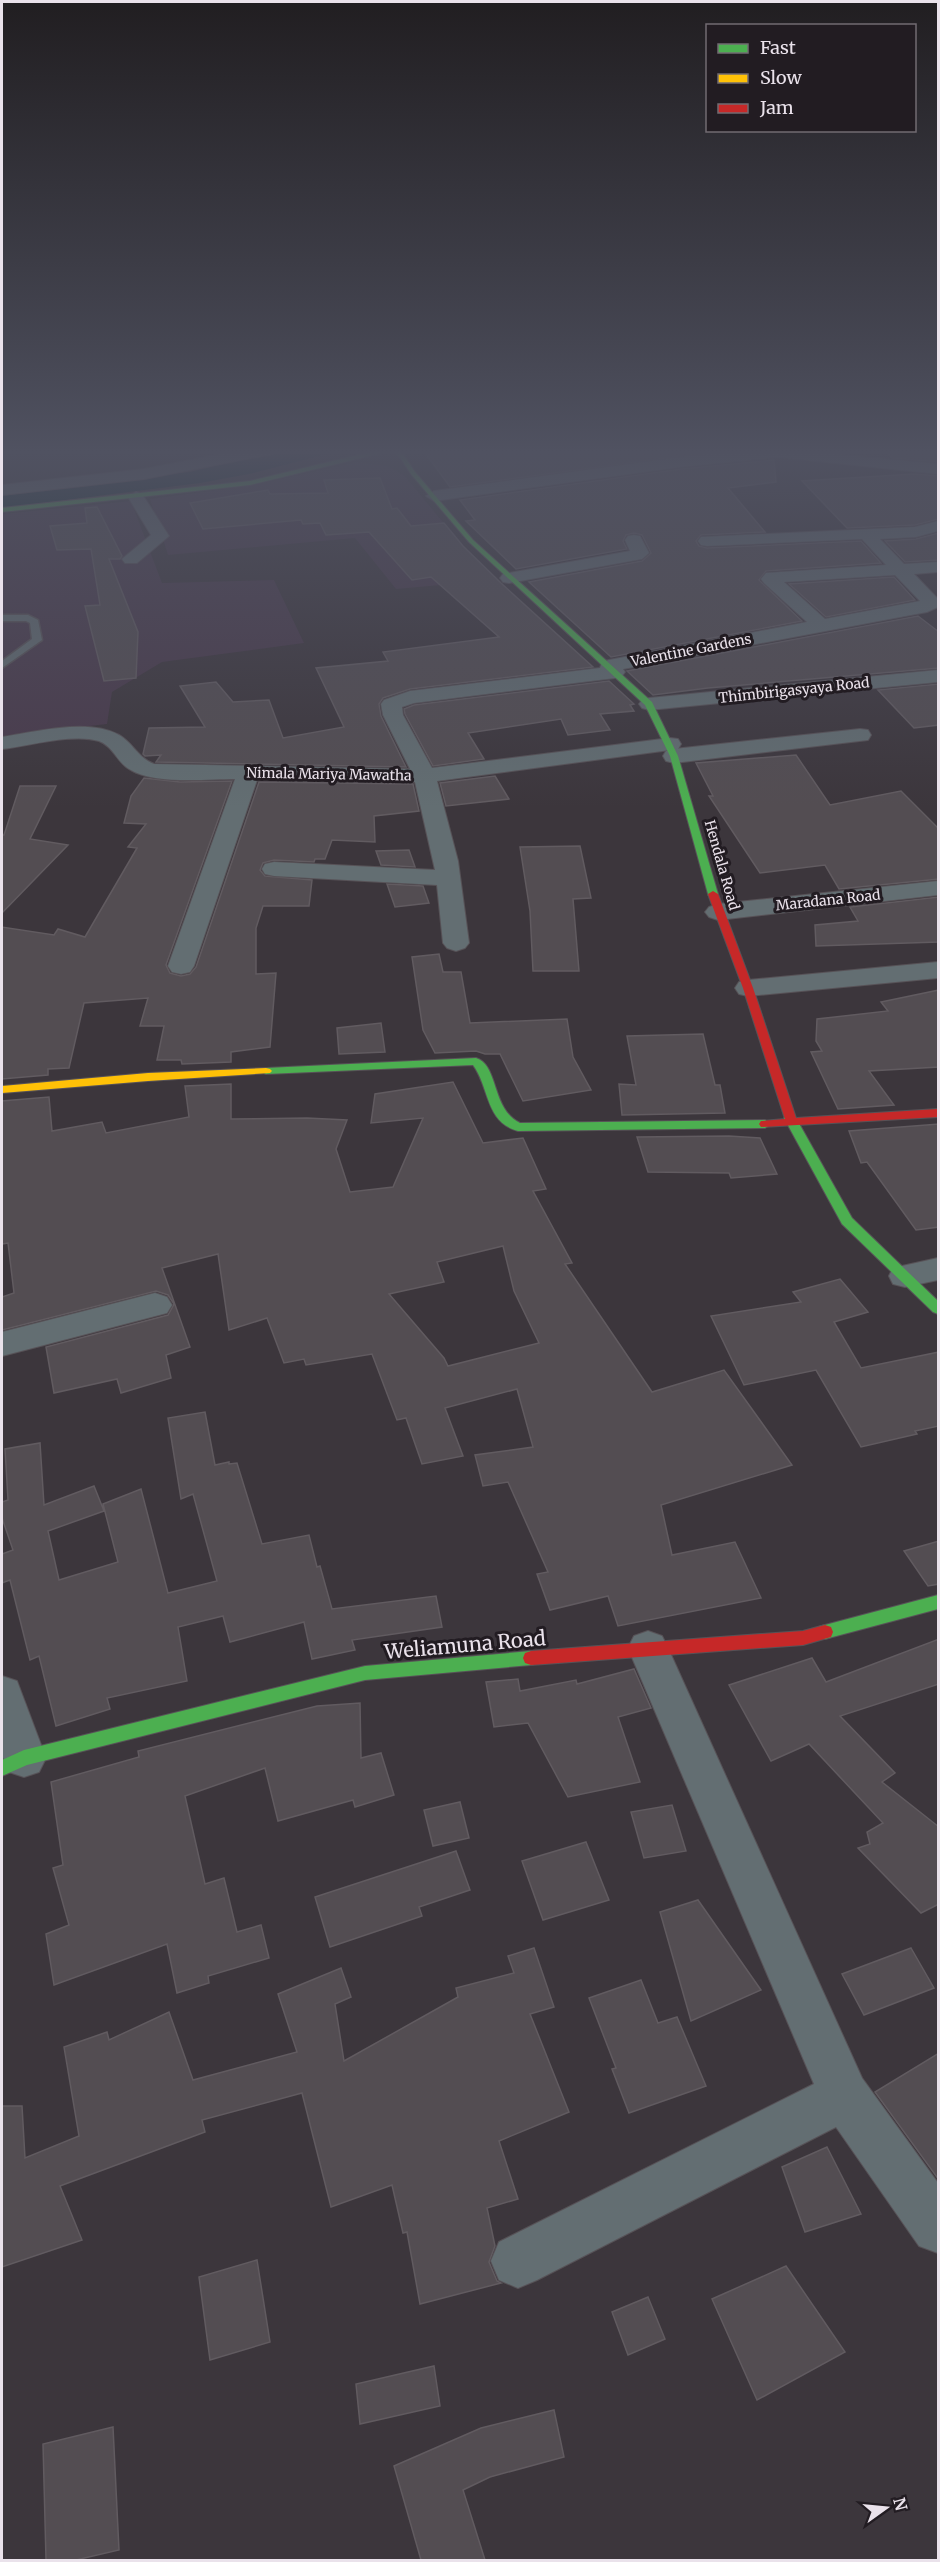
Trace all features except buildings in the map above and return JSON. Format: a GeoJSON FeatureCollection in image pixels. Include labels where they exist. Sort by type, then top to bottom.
{"type":"FeatureCollection","features":[{"type":"Feature","properties":{"kind":"main road","name":"Hendala Road"},"geometry":{"type":"LineString","coordinates":[[498,568],[649,704],[672,750],[718,912],[748,988],[792,1124],[847,1221],[939,1309]]}},
{"type":"Feature","properties":{"kind":"main road"},"geometry":{"type":"LineString","coordinates":[[2,1090],[148,1077],[476,1061],[482,1067],[501,1119],[509,1126],[792,1124],[939,1113]]}},
{"type":"Feature","properties":{"kind":"main road","name":"Weliamuna Road"},"geometry":{"type":"LineString","coordinates":[[13,1763],[365,1673],[648,1648],[803,1638],[939,1602]]}},
{"type":"Feature","properties":{"kind":"street"},"geometry":{"type":"LineString","coordinates":[[509,578],[567,568]]}},
{"type":"Feature","properties":{"kind":"street"},"geometry":{"type":"LineString","coordinates":[[821,625],[770,579],[772,577],[931,568]]}},
{"type":"Feature","properties":{"kind":"street","name":"Valentine Gardens"},"geometry":{"type":"LineString","coordinates":[[425,776],[393,715],[392,704],[410,697],[612,669],[821,625],[920,608],[932,603],[929,597],[898,570]]}},
{"type":"Feature","properties":{"kind":"street","name":"Thimbirigasyaya Road"},"geometry":{"type":"LineString","coordinates":[[649,704],[939,676]]}},
{"type":"Feature","properties":{"kind":"street","name":"Nimala Mariya Mawatha"},"geometry":{"type":"LineString","coordinates":[[2,743],[92,733],[112,738],[136,766],[152,771],[425,776],[672,750],[860,735]]}},
{"type":"Feature","properties":{"kind":"street"},"geometry":{"type":"LineString","coordinates":[[181,966],[248,773]]}},
{"type":"Feature","properties":{"kind":"street"},"geometry":{"type":"LineString","coordinates":[[425,776],[448,878],[456,942]]}},
{"type":"Feature","properties":{"kind":"street"},"geometry":{"type":"LineString","coordinates":[[274,869],[448,878]]}},
{"type":"Feature","properties":{"kind":"street","name":"Maradana Road"},"geometry":{"type":"LineString","coordinates":[[718,912],[939,888]]}},
{"type":"Feature","properties":{"kind":"street"},"geometry":{"type":"LineString","coordinates":[[748,988],[939,970]]}},
{"type":"Feature","properties":{"kind":"street"},"geometry":{"type":"LineString","coordinates":[[905,1276],[939,1269]]}},
{"type":"Feature","properties":{"kind":"street"},"geometry":{"type":"LineString","coordinates":[[2,1344],[155,1305]]}},
{"type":"Feature","properties":{"kind":"street"},"geometry":{"type":"LineString","coordinates":[[648,1648],[844,2096],[939,2227]]}},
{"type":"Feature","properties":{"kind":"street"},"geometry":{"type":"LineString","coordinates":[[2,1694],[13,1763]]}},
{"type":"Feature","properties":{"kind":"street"},"geometry":{"type":"LineString","coordinates":[[518,2261],[844,2096]]}},
{"type":"Feature","properties":{"kind":"lane"},"geometry":{"type":"LineString","coordinates":[[2,618],[28,618],[35,622],[37,640],[2,665]]}},
{"type":"Feature","properties":{"kind":"shaded area"},"geometry":{"type":"Polygon","coordinates":[[[2,568],[156,568],[162,583],[274,580],[304,643],[162,662],[112,692],[107,724],[2,736],[2,568]]]}},
{"type":"Feature","properties":{"kind":"shaded area"},"geometry":{"type":"Polygon","coordinates":[[[379,568],[485,568],[498,580],[396,589],[379,568]]]}},
{"type":"Feature","properties":{"kind":"traffic: fast"},"geometry":{"type":"LineString","coordinates":[[500,568],[649,704],[674,756],[713,894]]}},
{"type":"Feature","properties":{"kind":"traffic: fast"},"geometry":{"type":"LineString","coordinates":[[266,1071],[476,1061],[482,1069],[501,1115],[518,1127],[765,1124]]}},
{"type":"Feature","properties":{"kind":"traffic: fast"},"geometry":{"type":"LineString","coordinates":[[790,1118],[847,1221],[938,1309]]}},
{"type":"Feature","properties":{"kind":"traffic: fast"},"geometry":{"type":"LineString","coordinates":[[825,1632],[938,1602]]}},
{"type":"Feature","properties":{"kind":"traffic: fast"},"geometry":{"type":"LineString","coordinates":[[2,1768],[24,1758],[365,1673],[531,1658]]}},
{"type":"Feature","properties":{"kind":"traffic: slow"},"geometry":{"type":"LineString","coordinates":[[2,1090],[148,1077],[266,1071]]}},
{"type":"Feature","properties":{"kind":"traffic: jam"},"geometry":{"type":"LineString","coordinates":[[713,894],[748,988],[790,1118]]}},
{"type":"Feature","properties":{"kind":"traffic: jam"},"geometry":{"type":"LineString","coordinates":[[765,1124],[938,1113]]}},
{"type":"Feature","properties":{"kind":"traffic: jam"},"geometry":{"type":"LineString","coordinates":[[531,1658],[803,1638],[825,1632]]}}]}
